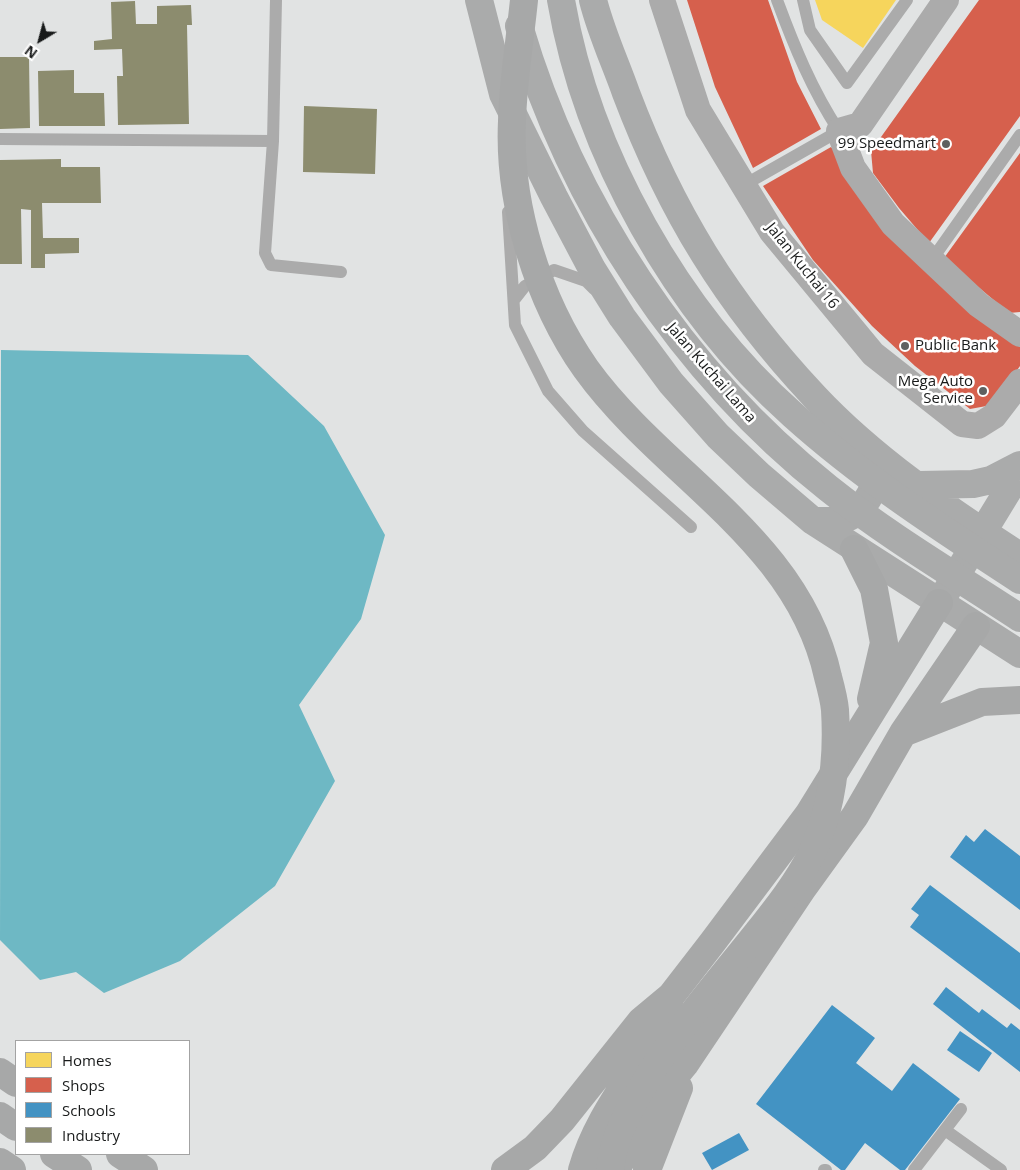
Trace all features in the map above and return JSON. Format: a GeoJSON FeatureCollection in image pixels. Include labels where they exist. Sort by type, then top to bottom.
{"type":"FeatureCollection","features":[{"type":"Feature","properties":{"kind":"highway"},"geometry":{"type":"LineString","coordinates":[[524,0],[511,123],[516,200],[534,266],[556,316],[585,368],[624,414],[752,538],[789,584],[814,628],[824,657],[835,707],[835,768],[827,808],[812,854],[787,894],[669,1046],[635,1098],[612,1151],[610,1170]]}},
{"type":"Feature","properties":{"kind":"highway"},"geometry":{"type":"LineString","coordinates":[[854,549],[874,589],[884,643],[864,725]]}},
{"type":"Feature","properties":{"kind":"highway"},"geometry":{"type":"LineString","coordinates":[[505,1170],[535,1148],[562,1120],[641,1021],[672,996],[808,815],[939,603]]}},
{"type":"Feature","properties":{"kind":"highway"},"geometry":{"type":"LineString","coordinates":[[616,1170],[636,1131],[664,1090],[685,1064],[803,888],[855,816],[904,733],[976,626]]}},
{"type":"Feature","properties":{"kind":"highway"},"geometry":{"type":"LineString","coordinates":[[904,733],[982,702],[1020,700]]}},
{"type":"Feature","properties":{"kind":"highway"},"geometry":{"type":"LineString","coordinates":[[582,1170],[594,1136],[628,1077],[655,1037],[672,996]]}},
{"type":"Feature","properties":{"kind":"highway"},"geometry":{"type":"LineString","coordinates":[[647,1170],[676,1099],[685,1064]]}},
{"type":"Feature","properties":{"kind":"highway"},"geometry":{"type":"LineString","coordinates":[[0,1072],[15,1082]]}},
{"type":"Feature","properties":{"kind":"highway"},"geometry":{"type":"LineString","coordinates":[[0,1116],[15,1126]]}},
{"type":"Feature","properties":{"kind":"highway"},"geometry":{"type":"LineString","coordinates":[[56,1155],[78,1170]]}},
{"type":"Feature","properties":{"kind":"highway"},"geometry":{"type":"LineString","coordinates":[[122,1155],[144,1170]]}},
{"type":"Feature","properties":{"kind":"highway"},"geometry":{"type":"LineString","coordinates":[[0,1162],[12,1170]]}},
{"type":"Feature","properties":{"kind":"main road"},"geometry":{"type":"LineString","coordinates":[[479,0],[503,94],[584,253],[622,317],[671,383],[718,436],[759,476],[813,522],[1020,654]]}},
{"type":"Feature","properties":{"kind":"main road","name":"Jalan Kuchai Lama"},"geometry":{"type":"LineString","coordinates":[[512,0],[527,52],[554,122],[588,192],[622,256],[681,342],[736,405],[767,436],[828,489],[1020,618]]}},
{"type":"Feature","properties":{"kind":"main road","name":"Jalan Kuchai Lama"},"geometry":{"type":"LineString","coordinates":[[561,0],[567,32],[586,102],[616,172],[642,224],[688,296],[711,326],[759,382],[792,415],[855,468],[944,531],[1019,560]]}},
{"type":"Feature","properties":{"kind":"main road"},"geometry":{"type":"LineString","coordinates":[[593,0],[646,147],[676,207],[714,272],[741,311],[814,397],[873,450],[918,485],[984,531],[1019,560],[976,626]]}},
{"type":"Feature","properties":{"kind":"main road"},"geometry":{"type":"LineString","coordinates":[[813,522],[844,520],[854,514],[874,490],[878,470],[873,450]]}},
{"type":"Feature","properties":{"kind":"main road"},"geometry":{"type":"LineString","coordinates":[[918,485],[974,484],[991,480],[1020,465]]}},
{"type":"Feature","properties":{"kind":"main road"},"geometry":{"type":"LineString","coordinates":[[939,603],[1020,470]]}},
{"type":"Feature","properties":{"kind":"street","name":"Jalan Kuchai 16"},"geometry":{"type":"LineString","coordinates":[[662,0],[698,110],[772,232],[873,354],[962,424],[978,426],[994,416],[1020,382]]}},
{"type":"Feature","properties":{"kind":"street"},"geometry":{"type":"LineString","coordinates":[[946,0],[860,125],[840,131],[853,168],[893,224],[979,305],[1020,334]]}},
{"type":"Feature","properties":{"kind":"lane"},"geometry":{"type":"LineString","coordinates":[[276,0],[273,141],[265,253],[271,265],[341,272]]}},
{"type":"Feature","properties":{"kind":"lane"},"geometry":{"type":"LineString","coordinates":[[744,185],[840,131],[819,100],[798,56],[777,0]]}},
{"type":"Feature","properties":{"kind":"lane"},"geometry":{"type":"LineString","coordinates":[[803,0],[810,30],[847,83],[907,0]]}},
{"type":"Feature","properties":{"kind":"lane"},"geometry":{"type":"LineString","coordinates":[[503,94],[515,325],[548,391],[583,431],[691,527]]}},
{"type":"Feature","properties":{"kind":"lane"},"geometry":{"type":"LineString","coordinates":[[931,261],[1020,135]]}},
{"type":"Feature","properties":{"kind":"lane"},"geometry":{"type":"LineString","coordinates":[[0,139],[273,141]]}},
{"type":"Feature","properties":{"kind":"lane"},"geometry":{"type":"LineString","coordinates":[[514,300],[525,286],[554,270],[586,281],[622,317]]}},
{"type":"Feature","properties":{"kind":"lane"},"geometry":{"type":"LineString","coordinates":[[914,1170],[961,1109]]}},
{"type":"Feature","properties":{"kind":"lane"},"geometry":{"type":"LineString","coordinates":[[945,1130],[1001,1170]]}},
{"type":"Feature","properties":{"kind":"water"},"geometry":{"type":"Polygon","coordinates":[[[1,350],[248,355],[324,426],[385,535],[361,619],[299,705],[335,781],[275,886],[180,961],[104,993],[76,972],[40,980],[0,940],[1,350]]]}},
{"type":"Feature","properties":{"kind":"building: Homes"},"geometry":{"type":"Polygon","coordinates":[[[815,0],[896,0],[863,48],[822,20],[815,0]]]}},
{"type":"Feature","properties":{"kind":"building: Shops"},"geometry":{"type":"Polygon","coordinates":[[[687,0],[768,0],[797,82],[821,129],[753,168],[715,87],[687,0]]]}},
{"type":"Feature","properties":{"kind":"building: Shops"},"geometry":{"type":"Polygon","coordinates":[[[979,0],[1020,0],[1020,116],[929,243],[899,208],[873,173],[871,151],[979,0]]]}},
{"type":"Feature","properties":{"kind":"building: Shops"},"geometry":{"type":"Polygon","coordinates":[[[831,147],[1007,339],[1020,347],[1020,366],[992,405],[970,409],[915,366],[872,326],[813,260],[763,186],[831,147]]]}},
{"type":"Feature","properties":{"kind":"building: Shops"},"geometry":{"type":"Polygon","coordinates":[[[1020,153],[1020,312],[1009,313],[944,258],[1020,153]]]}},
{"type":"Feature","properties":{"kind":"building: Schools"},"geometry":{"type":"Polygon","coordinates":[[[985,829],[1020,856],[1020,910],[950,857],[966,835],[974,842],[985,829]]]}},
{"type":"Feature","properties":{"kind":"building: Schools"},"geometry":{"type":"Polygon","coordinates":[[[930,885],[1020,953],[1020,1010],[910,927],[919,915],[911,909],[930,885]]]}},
{"type":"Feature","properties":{"kind":"building: Schools"},"geometry":{"type":"Polygon","coordinates":[[[946,987],[979,1013],[982,1009],[1007,1028],[1011,1023],[1020,1030],[1020,1072],[933,1004],[946,987]]]}},
{"type":"Feature","properties":{"kind":"building: Schools"},"geometry":{"type":"Polygon","coordinates":[[[832,1005],[875,1038],[856,1063],[892,1091],[913,1063],[960,1099],[905,1170],[900,1170],[865,1143],[845,1170],[841,1170],[756,1104],[832,1005]]]}},
{"type":"Feature","properties":{"kind":"building: Schools"},"geometry":{"type":"Polygon","coordinates":[[[960,1031],[992,1053],[979,1072],[947,1050],[960,1031]]]}},
{"type":"Feature","properties":{"kind":"building: Schools"},"geometry":{"type":"Polygon","coordinates":[[[739,1133],[749,1150],[712,1170],[702,1153],[739,1133]]]}},
{"type":"Feature","properties":{"kind":"building: Industry"},"geometry":{"type":"Polygon","coordinates":[[[135,1],[136,24],[157,24],[157,6],[191,5],[192,25],[187,25],[189,124],[118,125],[117,76],[123,76],[122,49],[94,50],[94,41],[112,39],[111,2],[135,1]]]}},
{"type":"Feature","properties":{"kind":"building: Industry"},"geometry":{"type":"Polygon","coordinates":[[[0,57],[29,57],[30,128],[0,129],[0,57]]]}},
{"type":"Feature","properties":{"kind":"building: Industry"},"geometry":{"type":"Polygon","coordinates":[[[74,70],[74,93],[104,93],[105,126],[39,126],[38,71],[74,70]]]}},
{"type":"Feature","properties":{"kind":"building: Industry"},"geometry":{"type":"Polygon","coordinates":[[[304,106],[377,109],[375,174],[303,172],[304,106]]]}},
{"type":"Feature","properties":{"kind":"building: Industry"},"geometry":{"type":"Polygon","coordinates":[[[61,159],[61,167],[100,167],[101,203],[42,203],[43,238],[79,238],[79,253],[45,254],[45,268],[31,268],[31,210],[21,209],[22,264],[0,264],[0,160],[61,159]]]}},
{"type":"Feature","properties":{"kind":"place","name":"99 Speedmart"},"geometry":{"type":"Point","coordinates":[946,144]}},
{"type":"Feature","properties":{"kind":"place","name":"Public Bank"},"geometry":{"type":"Point","coordinates":[905,346]}},
{"type":"Feature","properties":{"kind":"place","name":"Mega Auto Service"},"geometry":{"type":"Point","coordinates":[983,391]}}]}
